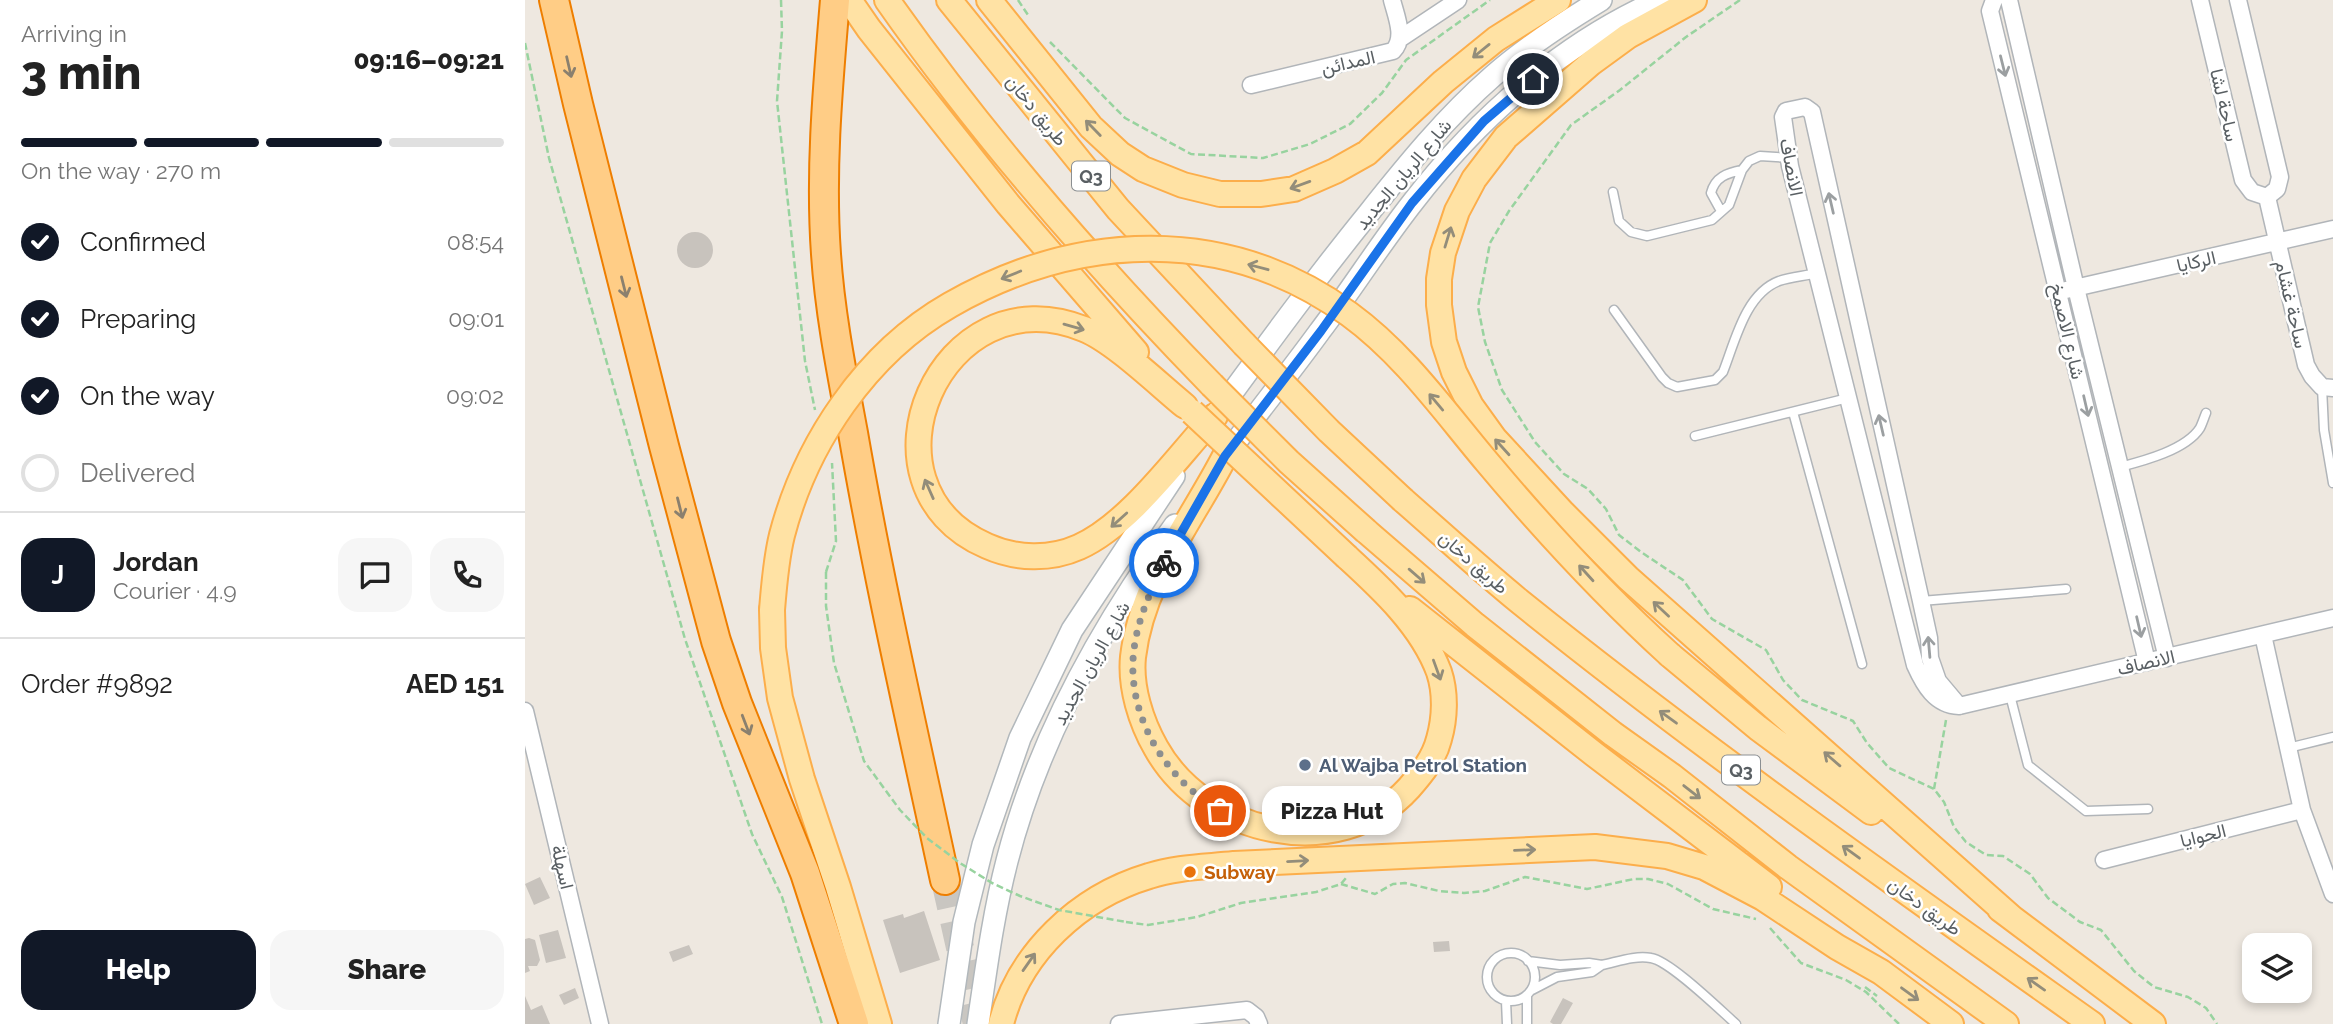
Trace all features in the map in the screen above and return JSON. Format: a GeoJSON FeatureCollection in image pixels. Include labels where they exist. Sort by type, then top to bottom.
{"type":"FeatureCollection","features":[{"type":"Feature","properties":{"kind":"highway"},"geometry":{"type":"LineString","coordinates":[[554,0],[664,446],[716,641],[742,715],[805,873],[854,1024]]}},
{"type":"Feature","properties":{"kind":"highway"},"geometry":{"type":"LineString","coordinates":[[835,0],[828,88],[824,200],[826,255],[839,358],[865,505],[945,880]]}},
{"type":"Feature","properties":{"kind":"main road"},"geometry":{"type":"LineString","coordinates":[[849,0],[1008,204],[1197,411],[1347,557],[1594,754],[1951,1024]]}},
{"type":"Feature","properties":{"kind":"main road"},"geometry":{"type":"LineString","coordinates":[[887,0],[913,38],[1008,157],[1154,326],[1289,462],[1475,625],[1613,734],[1672,776],[1788,867],[2006,1024]]}},
{"type":"Feature","properties":{"kind":"main road","name":"طريق دخان"},"geometry":{"type":"LineString","coordinates":[[949,0],[1118,209],[1329,431],[1403,500],[1518,600],[1655,707],[1890,881],[2092,1024]]}},
{"type":"Feature","properties":{"kind":"main road"},"geometry":{"type":"LineString","coordinates":[[989,0],[1091,127],[1120,154],[1143,169],[1183,185],[1220,194],[1261,194],[1294,189],[1367,153],[1443,82],[1496,39],[1558,0]]}},
{"type":"Feature","properties":{"kind":"main road","name":"شارع الريان الجديد"},"geometry":{"type":"LineString","coordinates":[[949,1024],[964,922],[983,845],[1020,738],[1072,630],[1197,411],[1336,253],[1411,160],[1447,121],[1493,76],[1537,41],[1601,0]]}},
{"type":"Feature","properties":{"kind":"main road","name":"شارع الريان الجديد"},"geometry":{"type":"LineString","coordinates":[[978,1024],[992,929],[1007,860],[1038,763],[1089,660],[1150,560],[1225,456],[1321,331],[1412,203],[1484,121],[1578,45],[1660,0]]}},
{"type":"Feature","properties":{"kind":"main road"},"geometry":{"type":"LineString","coordinates":[[1694,0],[1628,36],[1591,63],[1506,137],[1474,179],[1457,211],[1443,253],[1439,279],[1444,342],[1454,372],[1471,406],[1494,438],[1628,578],[2012,918]]}},
{"type":"Feature","properties":{"kind":"main road"},"geometry":{"type":"LineString","coordinates":[[879,1024],[802,779],[780,698],[773,648],[772,610],[781,538],[792,501],[812,454],[854,390],[910,332],[974,291],[1040,264],[1082,253],[1138,248],[1210,254],[1267,269],[1327,300],[1380,340],[1611,601],[1670,655],[1758,728],[2153,1024]]}},
{"type":"Feature","properties":{"kind":"main road"},"geometry":{"type":"LineString","coordinates":[[1041,320],[1086,330],[1197,411],[1117,523],[1079,547],[1053,555],[1017,555],[981,544],[955,527],[940,510],[925,480],[918,435],[920,416],[933,383],[954,354],[978,336],[1008,323],[1041,320]]}},
{"type":"Feature","properties":{"kind":"main road"},"geometry":{"type":"LineString","coordinates":[[1225,456],[1156,580],[1143,610],[1133,660],[1134,683],[1147,732],[1174,774],[1203,801],[1236,818],[1271,829],[1305,832],[1340,828],[1357,823],[1388,806],[1426,769],[1437,749],[1442,729],[1443,691],[1439,673],[1421,638],[1368,576]]}},
{"type":"Feature","properties":{"kind":"main road"},"geometry":{"type":"LineString","coordinates":[[1001,1024],[1007,1000],[1026,964],[1060,927],[1091,903],[1150,875],[1234,864],[1595,847],[1667,856],[1704,867],[1731,880],[1881,972]]}},
{"type":"Feature","properties":{"kind":"street"},"geometry":{"type":"LineString","coordinates":[[1392,0],[1401,38]]}},
{"type":"Feature","properties":{"kind":"street","name":"المدائن"},"geometry":{"type":"LineString","coordinates":[[1251,85],[1393,51],[1401,38],[1458,0]]}},
{"type":"Feature","properties":{"kind":"street","name":"شارع الاصمخ"},"geometry":{"type":"LineString","coordinates":[[1994,0],[1990,11],[2147,662]]}},
{"type":"Feature","properties":{"kind":"street","name":"شارع الاصمخ"},"geometry":{"type":"LineString","coordinates":[[2009,0],[2076,288],[2167,657]]}},
{"type":"Feature","properties":{"kind":"street","name":"ساحة لشا"},"geometry":{"type":"LineString","coordinates":[[2200,0],[2243,180],[2252,191],[2267,197],[2277,189],[2280,177],[2238,0]]}},
{"type":"Feature","properties":{"kind":"street","name":"الانصاف"},"geometry":{"type":"LineString","coordinates":[[1954,706],[1938,681],[1930,658],[1929,638],[1812,112],[1805,107],[1786,111],[1783,117],[1790,158],[1817,274],[1915,665],[1924,685],[1954,706],[2333,618]]}},
{"type":"Feature","properties":{"kind":"street"},"geometry":{"type":"LineString","coordinates":[[2267,197],[2277,242]]}},
{"type":"Feature","properties":{"kind":"street","name":"الركايا"},"geometry":{"type":"LineString","coordinates":[[2059,292],[2333,229]]}},
{"type":"Feature","properties":{"kind":"street","name":"ساحة غشام"},"geometry":{"type":"LineString","coordinates":[[2277,242],[2307,365],[2312,376],[2328,387]]}},
{"type":"Feature","properties":{"kind":"street"},"geometry":{"type":"LineString","coordinates":[[2263,635],[2302,810],[2333,894]]}},
{"type":"Feature","properties":{"kind":"street","name":"اسهلة"},"geometry":{"type":"LineString","coordinates":[[525,711],[600,1024]]}},
{"type":"Feature","properties":{"kind":"street","name":"الحوايا"},"geometry":{"type":"LineString","coordinates":[[2104,860],[2302,810]]}},
{"type":"Feature","properties":{"kind":"street"},"geometry":{"type":"LineString","coordinates":[[1119,1024],[1172,1021],[1247,1010],[1256,1017],[1259,1024]]}},
{"type":"Feature","properties":{"kind":"lane"},"geometry":{"type":"LineString","coordinates":[[1613,192],[1619,221],[1631,232],[1647,236],[1712,220],[1729,205],[1735,195],[1742,170],[1749,161],[1760,156],[1790,158]]}},
{"type":"Feature","properties":{"kind":"lane"},"geometry":{"type":"LineString","coordinates":[[1721,211],[1711,194],[1713,184],[1723,175],[1742,170]]}},
{"type":"Feature","properties":{"kind":"lane"},"geometry":{"type":"LineString","coordinates":[[1614,310],[1662,377],[1677,387],[1715,380],[1723,372],[1752,304],[1764,291],[1779,281],[1817,274]]}},
{"type":"Feature","properties":{"kind":"lane"},"geometry":{"type":"LineString","coordinates":[[2328,387],[2324,430],[2333,483]]}},
{"type":"Feature","properties":{"kind":"lane"},"geometry":{"type":"LineString","coordinates":[[1695,436],[1848,398]]}},
{"type":"Feature","properties":{"kind":"lane"},"geometry":{"type":"LineString","coordinates":[[1793,412],[1862,664]]}},
{"type":"Feature","properties":{"kind":"lane"},"geometry":{"type":"LineString","coordinates":[[2120,467],[2151,459],[2180,445],[2199,430],[2206,413]]}},
{"type":"Feature","properties":{"kind":"lane"},"geometry":{"type":"LineString","coordinates":[[1921,601],[2066,589]]}},
{"type":"Feature","properties":{"kind":"lane"},"geometry":{"type":"LineString","coordinates":[[2010,695],[2028,765],[2086,811],[2148,809]]}},
{"type":"Feature","properties":{"kind":"lane"},"geometry":{"type":"LineString","coordinates":[[2288,748],[2333,737]]}},
{"type":"Feature","properties":{"kind":"lane"},"geometry":{"type":"LineString","coordinates":[[1527,1024],[1529,993],[1535,975],[1523,957],[1508,953],[1501,955],[1490,965],[1487,980],[1493,994],[1513,1002],[1529,993],[1557,977],[1592,972],[1602,965]]}},
{"type":"Feature","properties":{"kind":"lane"},"geometry":{"type":"LineString","coordinates":[[1528,961],[1560,965],[1602,965],[1653,958],[1668,966],[1736,1024]]}},
{"type":"Feature","properties":{"kind":"lane"},"geometry":{"type":"LineString","coordinates":[[1506,1001],[1507,1024]]}},
{"type":"Feature","properties":{"kind":"path"},"geometry":{"type":"LineString","coordinates":[[781,0],[782,31],[777,101],[805,361],[817,417]]}},
{"type":"Feature","properties":{"kind":"path"},"geometry":{"type":"LineString","coordinates":[[1740,0],[1686,37],[1571,125],[1509,211],[1490,243],[1478,307],[1485,342],[1501,390],[1535,442],[1564,474],[1588,489],[1605,509],[1619,535],[1683,580],[1712,619],[1766,650],[1783,680],[1802,700],[1853,721],[1867,743],[1889,768],[1934,789],[1944,802],[1954,827],[1966,842],[1986,855],[2003,856],[2030,874],[2048,898],[2080,922],[2101,930],[2134,971],[2154,988],[2188,997],[2206,1008],[2217,1024]]}},
{"type":"Feature","properties":{"kind":"path"},"geometry":{"type":"LineString","coordinates":[[525,43],[549,158],[685,639],[752,835],[782,897],[822,1024]]}},
{"type":"Feature","properties":{"kind":"path"},"geometry":{"type":"LineString","coordinates":[[830,456],[834,470],[837,541],[826,572],[834,663],[864,761],[900,810],[926,838],[992,883],[1020,896],[1059,910],[1148,925],[1197,917],[1269,897],[1316,892],[1341,884],[1351,874],[1338,874]]}},
{"type":"Feature","properties":{"kind":"path"},"geometry":{"type":"LineString","coordinates":[[1934,789],[1954,706]]}},
{"type":"Feature","properties":{"kind":"path"},"geometry":{"type":"LineString","coordinates":[[1341,884],[1375,894],[1393,884],[1405,883],[1439,891],[1464,893],[1485,891],[1525,877],[1587,889],[1634,879],[1648,879],[1668,884],[1713,909],[1758,919]]}},
{"type":"Feature","properties":{"kind":"path"},"geometry":{"type":"LineString","coordinates":[[1091,923],[1101,915]]}},
{"type":"Feature","properties":{"kind":"path"},"geometry":{"type":"LineString","coordinates":[[1767,925],[1801,963],[1846,980],[1866,992],[1899,1024]]}},
{"type":"Feature","properties":{"kind":"path"},"geometry":{"type":"LineString","coordinates":[[1850,976],[1883,1000]]}},
{"type":"Feature","properties":{"kind":"building"},"geometry":{"type":"Polygon","coordinates":[[[695,232],[708,237],[713,250],[708,263],[695,268],[682,263],[677,250],[682,237],[695,232]]]}},
{"type":"Feature","properties":{"kind":"building"},"geometry":{"type":"Polygon","coordinates":[[[540,877],[550,898],[534,905],[525,884],[540,877]]]}},
{"type":"Feature","properties":{"kind":"building"},"geometry":{"type":"Polygon","coordinates":[[[924,911],[940,960],[900,973],[883,920],[903,914],[904,918],[924,911]]]}},
{"type":"Feature","properties":{"kind":"building"},"geometry":{"type":"Polygon","coordinates":[[[558,930],[566,958],[546,963],[539,935],[558,930]]]}},
{"type":"Feature","properties":{"kind":"building"},"geometry":{"type":"Polygon","coordinates":[[[525,939],[535,940],[540,960],[537,966],[528,966],[530,971],[525,973],[525,939]]]}},
{"type":"Feature","properties":{"kind":"building"},"geometry":{"type":"Polygon","coordinates":[[[1449,941],[1450,951],[1434,952],[1433,942],[1449,941]]]}},
{"type":"Feature","properties":{"kind":"building"},"geometry":{"type":"Polygon","coordinates":[[[689,945],[693,954],[673,962],[669,952],[689,945]]]}},
{"type":"Feature","properties":{"kind":"building"},"geometry":{"type":"Polygon","coordinates":[[[575,988],[579,998],[564,1005],[559,995],[575,988]]]}},
{"type":"Feature","properties":{"kind":"building"},"geometry":{"type":"Polygon","coordinates":[[[525,996],[531,1010],[542,1005],[550,1024],[525,1024],[525,996]]]}},
{"type":"Feature","properties":{"kind":"building"},"geometry":{"type":"Polygon","coordinates":[[[1563,998],[1573,1003],[1561,1024],[1553,1024],[1550,1022],[1563,998]]]}},
{"type":"Feature","properties":{"kind":"tunnel"},"geometry":{"type":"LineString","coordinates":[[945,880],[977,1024]]}},
{"type":"Feature","properties":{"kind":"way so far"},"geometry":{"type":"LineString","coordinates":[[1164,563],[1143,610],[1137,631],[1133,660],[1134,683],[1140,711],[1147,732],[1174,774],[1203,801],[1220,811]]}},
{"type":"Feature","properties":{"kind":"place","name":"Al Wajba Petrol Station"},"geometry":{"type":"Point","coordinates":[1305,765]}},
{"type":"Feature","properties":{"kind":"place","name":"Pizza Hut"},"geometry":{"type":"Point","coordinates":[1220,811]}},
{"type":"Feature","properties":{"kind":"place","name":"Subway"},"geometry":{"type":"Point","coordinates":[1190,872]}},
{"type":"Feature","properties":{"kind":"route"},"geometry":{"type":"LineString","coordinates":[[1164,563],[1225,456],[1321,331],[1412,203],[1484,121],[1533,79]]}}]}
